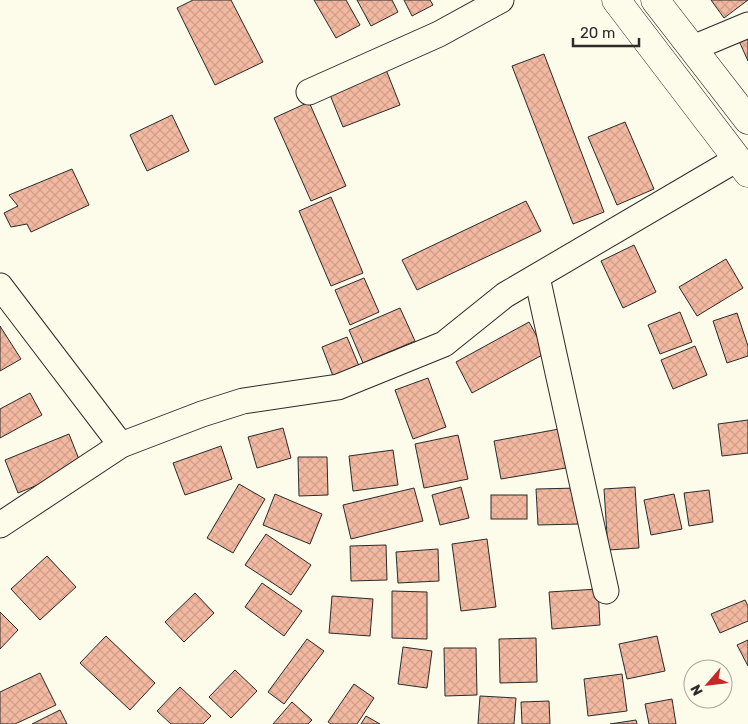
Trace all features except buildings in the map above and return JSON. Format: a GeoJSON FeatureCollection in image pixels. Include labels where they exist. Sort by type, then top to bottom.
{"type":"FeatureCollection","features":[{"type":"Feature","properties":{"kind":"highway"},"geometry":{"type":"LineString","coordinates":[[616,0],[742,166]]}},
{"type":"Feature","properties":{"kind":"highway"},"geometry":{"type":"LineString","coordinates":[[655,0],[748,120]]}},
{"type":"Feature","properties":{"kind":"street"},"geometry":{"type":"LineString","coordinates":[[309,92],[440,34],[501,0]]}},
{"type":"Feature","properties":{"kind":"street"},"geometry":{"type":"LineString","coordinates":[[693,48],[748,25]]}},
{"type":"Feature","properties":{"kind":"street"},"geometry":{"type":"LineString","coordinates":[[0,525],[121,445],[202,414],[243,401],[338,387],[444,344],[505,295],[742,166]]}},
{"type":"Feature","properties":{"kind":"street"},"geometry":{"type":"LineString","coordinates":[[537,277],[606,591]]}},
{"type":"Feature","properties":{"kind":"street"},"geometry":{"type":"LineString","coordinates":[[0,286],[121,445]]}}]}
